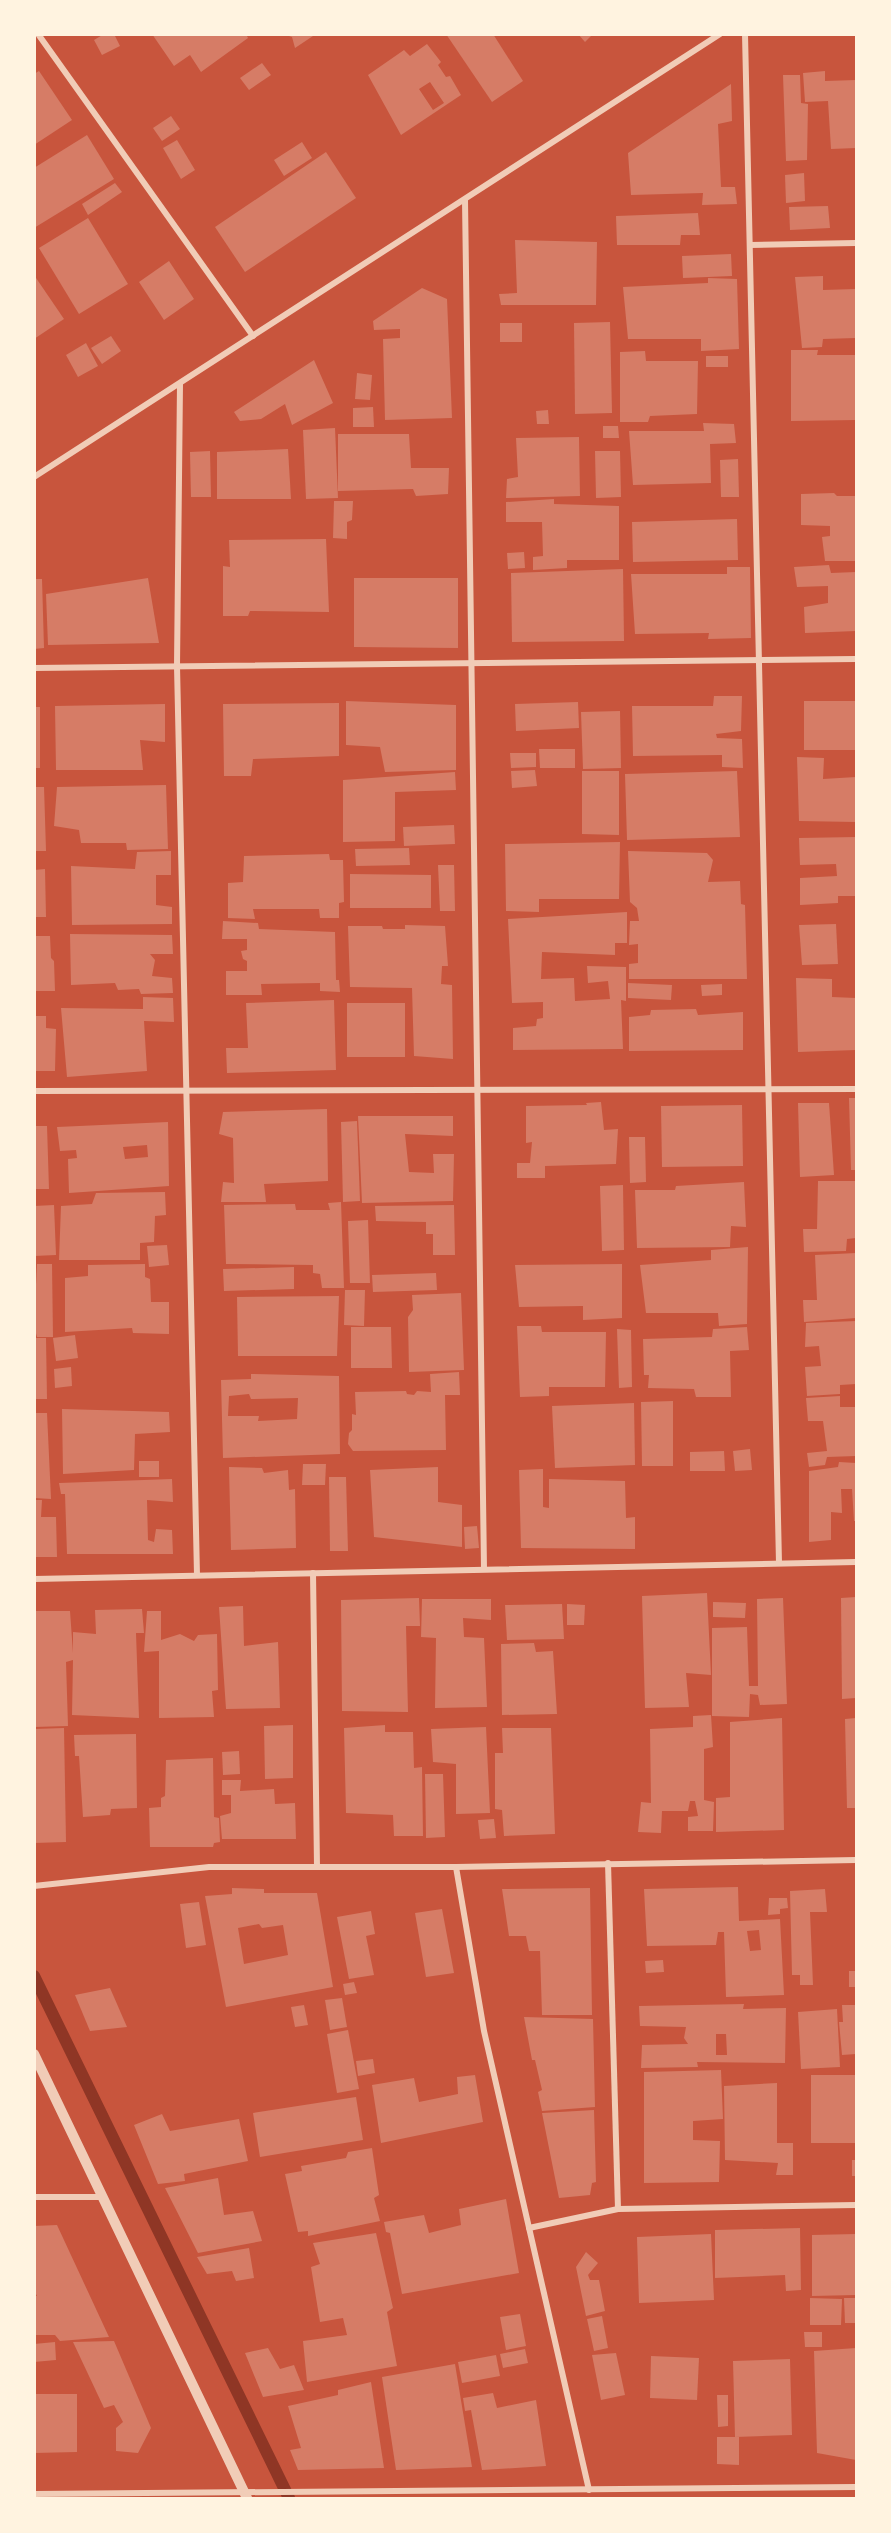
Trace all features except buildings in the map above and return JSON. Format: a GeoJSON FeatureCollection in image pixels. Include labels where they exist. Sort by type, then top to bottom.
{"type":"FeatureCollection","features":[{"type":"Feature","properties":{"kind":"street"},"geometry":{"type":"LineString","coordinates":[[34,477],[720,34]]}},
{"type":"Feature","properties":{"kind":"street"},"geometry":{"type":"LineString","coordinates":[[745,34],[761,660],[767,1089],[779,1563]]}},
{"type":"Feature","properties":{"kind":"street"},"geometry":{"type":"LineString","coordinates":[[41,36],[253,336]]}},
{"type":"Feature","properties":{"kind":"street"},"geometry":{"type":"LineString","coordinates":[[465,200],[484,1569]]}},
{"type":"Feature","properties":{"kind":"street"},"geometry":{"type":"LineString","coordinates":[[750,245],[856,243]]}},
{"type":"Feature","properties":{"kind":"street"},"geometry":{"type":"LineString","coordinates":[[180,384],[177,666],[197,1575]]}},
{"type":"Feature","properties":{"kind":"street"},"geometry":{"type":"LineString","coordinates":[[34,668],[856,659]]}},
{"type":"Feature","properties":{"kind":"street"},"geometry":{"type":"LineString","coordinates":[[34,1091],[856,1089]]}},
{"type":"Feature","properties":{"kind":"street"},"geometry":{"type":"LineString","coordinates":[[34,1579],[856,1562]]}},
{"type":"Feature","properties":{"kind":"street"},"geometry":{"type":"LineString","coordinates":[[313,1573],[317,1866]]}},
{"type":"Feature","properties":{"kind":"street"},"geometry":{"type":"LineString","coordinates":[[34,1886],[209,1867],[456,1868],[608,1863],[856,1860]]}},
{"type":"Feature","properties":{"kind":"street"},"geometry":{"type":"LineString","coordinates":[[608,1863],[618,2209]]}},
{"type":"Feature","properties":{"kind":"street"},"geometry":{"type":"LineString","coordinates":[[456,1868],[484,2031],[589,2490]]}},
{"type":"Feature","properties":{"kind":"street"},"geometry":{"type":"LineString","coordinates":[[34,2054],[246,2496]]}},
{"type":"Feature","properties":{"kind":"street"},"geometry":{"type":"LineString","coordinates":[[34,2198],[103,2197]]}},
{"type":"Feature","properties":{"kind":"street"},"geometry":{"type":"LineString","coordinates":[[529,2228],[618,2209],[856,2205]]}},
{"type":"Feature","properties":{"kind":"street"},"geometry":{"type":"LineString","coordinates":[[34,2494],[246,2496],[856,2487]]}},
{"type":"Feature","properties":{"kind":"waterway"},"geometry":{"type":"LineString","coordinates":[[34,1976],[289,2498]]}}]}
